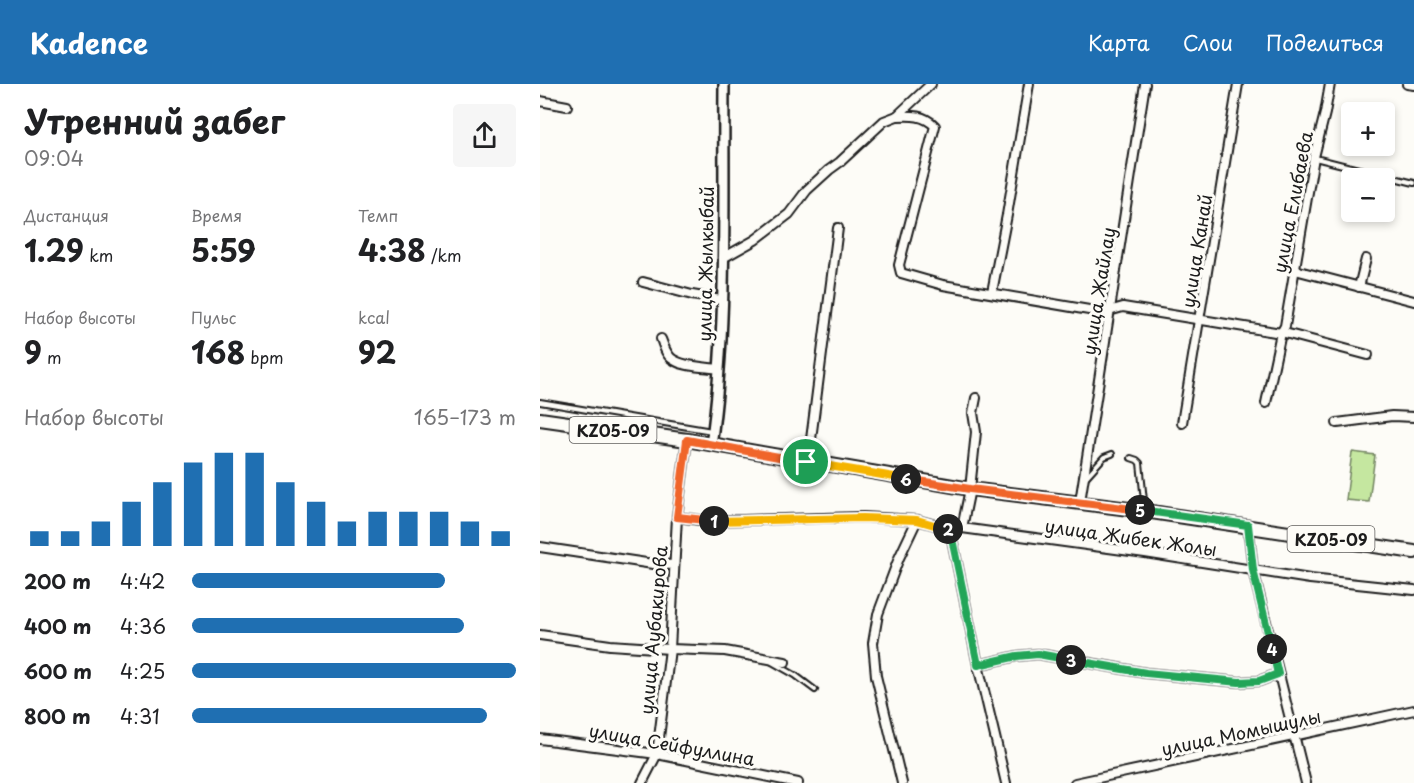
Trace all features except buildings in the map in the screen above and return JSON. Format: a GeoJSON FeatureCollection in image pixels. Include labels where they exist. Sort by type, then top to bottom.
{"type":"FeatureCollection","features":[{"type":"Feature","properties":{"kind":"main road","name":"KZ05-09"},"geometry":{"type":"LineString","coordinates":[[540,419],[687,440],[970,489],[1248,525],[1414,552]]}},
{"type":"Feature","properties":{"kind":"street","name":"улица Жылкыбай"},"geometry":{"type":"LineString","coordinates":[[711,445],[716,418],[722,300],[724,84]]}},
{"type":"Feature","properties":{"kind":"street"},"geometry":{"type":"LineString","coordinates":[[897,116],[931,84]]}},
{"type":"Feature","properties":{"kind":"street"},"geometry":{"type":"LineString","coordinates":[[992,292],[1029,84]]}},
{"type":"Feature","properties":{"kind":"street","name":"улица Жайлау"},"geometry":{"type":"LineString","coordinates":[[1080,502],[1145,84]]}},
{"type":"Feature","properties":{"kind":"street","name":"улица Канай"},"geometry":{"type":"LineString","coordinates":[[1182,423],[1238,84]]}},
{"type":"Feature","properties":{"kind":"street","name":"улица Елибаева"},"geometry":{"type":"LineString","coordinates":[[1266,403],[1295,270],[1314,158],[1330,84]]}},
{"type":"Feature","properties":{"kind":"street"},"geometry":{"type":"LineString","coordinates":[[1407,84],[1414,85]]}},
{"type":"Feature","properties":{"kind":"street"},"geometry":{"type":"LineString","coordinates":[[540,101],[567,106]]}},
{"type":"Feature","properties":{"kind":"street"},"geometry":{"type":"LineString","coordinates":[[723,258],[755,240],[789,214],[807,190],[884,121],[897,116],[913,115],[928,119],[935,126],[899,265],[901,273],[943,285],[1089,310],[1109,311],[1124,307],[1282,330],[1368,355]]}},
{"type":"Feature","properties":{"kind":"street"},"geometry":{"type":"LineString","coordinates":[[806,462],[810,447],[838,228]]}},
{"type":"Feature","properties":{"kind":"street"},"geometry":{"type":"LineString","coordinates":[[1359,287],[1366,259]]}},
{"type":"Feature","properties":{"kind":"street"},"geometry":{"type":"LineString","coordinates":[[1295,270],[1414,301]]}},
{"type":"Feature","properties":{"kind":"street"},"geometry":{"type":"LineString","coordinates":[[643,282],[722,300]]}},
{"type":"Feature","properties":{"kind":"street"},"geometry":{"type":"LineString","coordinates":[[661,339],[666,353],[674,360],[719,369]]}},
{"type":"Feature","properties":{"kind":"street"},"geometry":{"type":"LineString","coordinates":[[962,528],[970,489],[976,432],[973,413],[976,399]]}},
{"type":"Feature","properties":{"kind":"street"},"geometry":{"type":"LineString","coordinates":[[1337,423],[1392,416],[1414,417]]}},
{"type":"Feature","properties":{"kind":"street","name":"улица Аубакирова"},"geometry":{"type":"LineString","coordinates":[[642,783],[657,754],[670,650],[677,517],[687,440]]}},
{"type":"Feature","properties":{"kind":"street","name":"улица Жибек Жолы"},"geometry":{"type":"LineString","coordinates":[[677,517],[708,521],[863,518],[917,520],[950,529],[962,528],[1310,579],[1414,590]]}},
{"type":"Feature","properties":{"kind":"street"},"geometry":{"type":"LineString","coordinates":[[903,783],[876,676],[873,643],[878,614],[910,531],[917,520]]}},
{"type":"Feature","properties":{"kind":"street"},"geometry":{"type":"LineString","coordinates":[[1248,525],[1253,570],[1306,783]]}},
{"type":"Feature","properties":{"kind":"street"},"geometry":{"type":"LineString","coordinates":[[950,529],[978,665],[1006,783]]}},
{"type":"Feature","properties":{"kind":"street"},"geometry":{"type":"LineString","coordinates":[[540,547],[653,564],[674,565]]}},
{"type":"Feature","properties":{"kind":"street"},"geometry":{"type":"LineString","coordinates":[[540,635],[610,645],[670,650],[725,651],[785,662]]}},
{"type":"Feature","properties":{"kind":"street"},"geometry":{"type":"LineString","coordinates":[[978,665],[1017,656],[1038,654],[1146,673],[1239,682],[1259,681],[1278,674]]}},
{"type":"Feature","properties":{"kind":"street","name":"улица Момышулы"},"geometry":{"type":"LineString","coordinates":[[1075,783],[1414,710]]}},
{"type":"Feature","properties":{"kind":"street","name":"улица Сейфуллина"},"geometry":{"type":"LineString","coordinates":[[540,739],[657,754],[798,783]]}},
{"type":"Feature","properties":{"kind":"lane"},"geometry":{"type":"LineString","coordinates":[[1314,158],[1414,183]]}},
{"type":"Feature","properties":{"kind":"lane"},"geometry":{"type":"LineString","coordinates":[[540,402],[713,432]]}},
{"type":"Feature","properties":{"kind":"lane"},"geometry":{"type":"LineString","coordinates":[[1084,478],[1106,456],[1112,454]]}},
{"type":"Feature","properties":{"kind":"lane"},"geometry":{"type":"LineString","coordinates":[[1131,458],[1140,463],[1145,511]]}},
{"type":"Feature","properties":{"kind":"lane"},"geometry":{"type":"LineString","coordinates":[[766,658],[815,690]]}},
{"type":"Feature","properties":{"kind":"green space"},"geometry":{"type":"Polygon","coordinates":[[[1352,452],[1375,455],[1369,502],[1346,500],[1352,452]]]}},
{"type":"Feature","properties":{"kind":"route"},"geometry":{"type":"LineString","coordinates":[[687,440],[806,462],[970,489],[1248,525],[1253,570],[1278,674],[1259,681],[1239,682],[1146,673],[1038,654],[1017,656],[978,665],[950,529],[917,520],[863,518],[708,521],[677,517],[687,440]]}}]}
